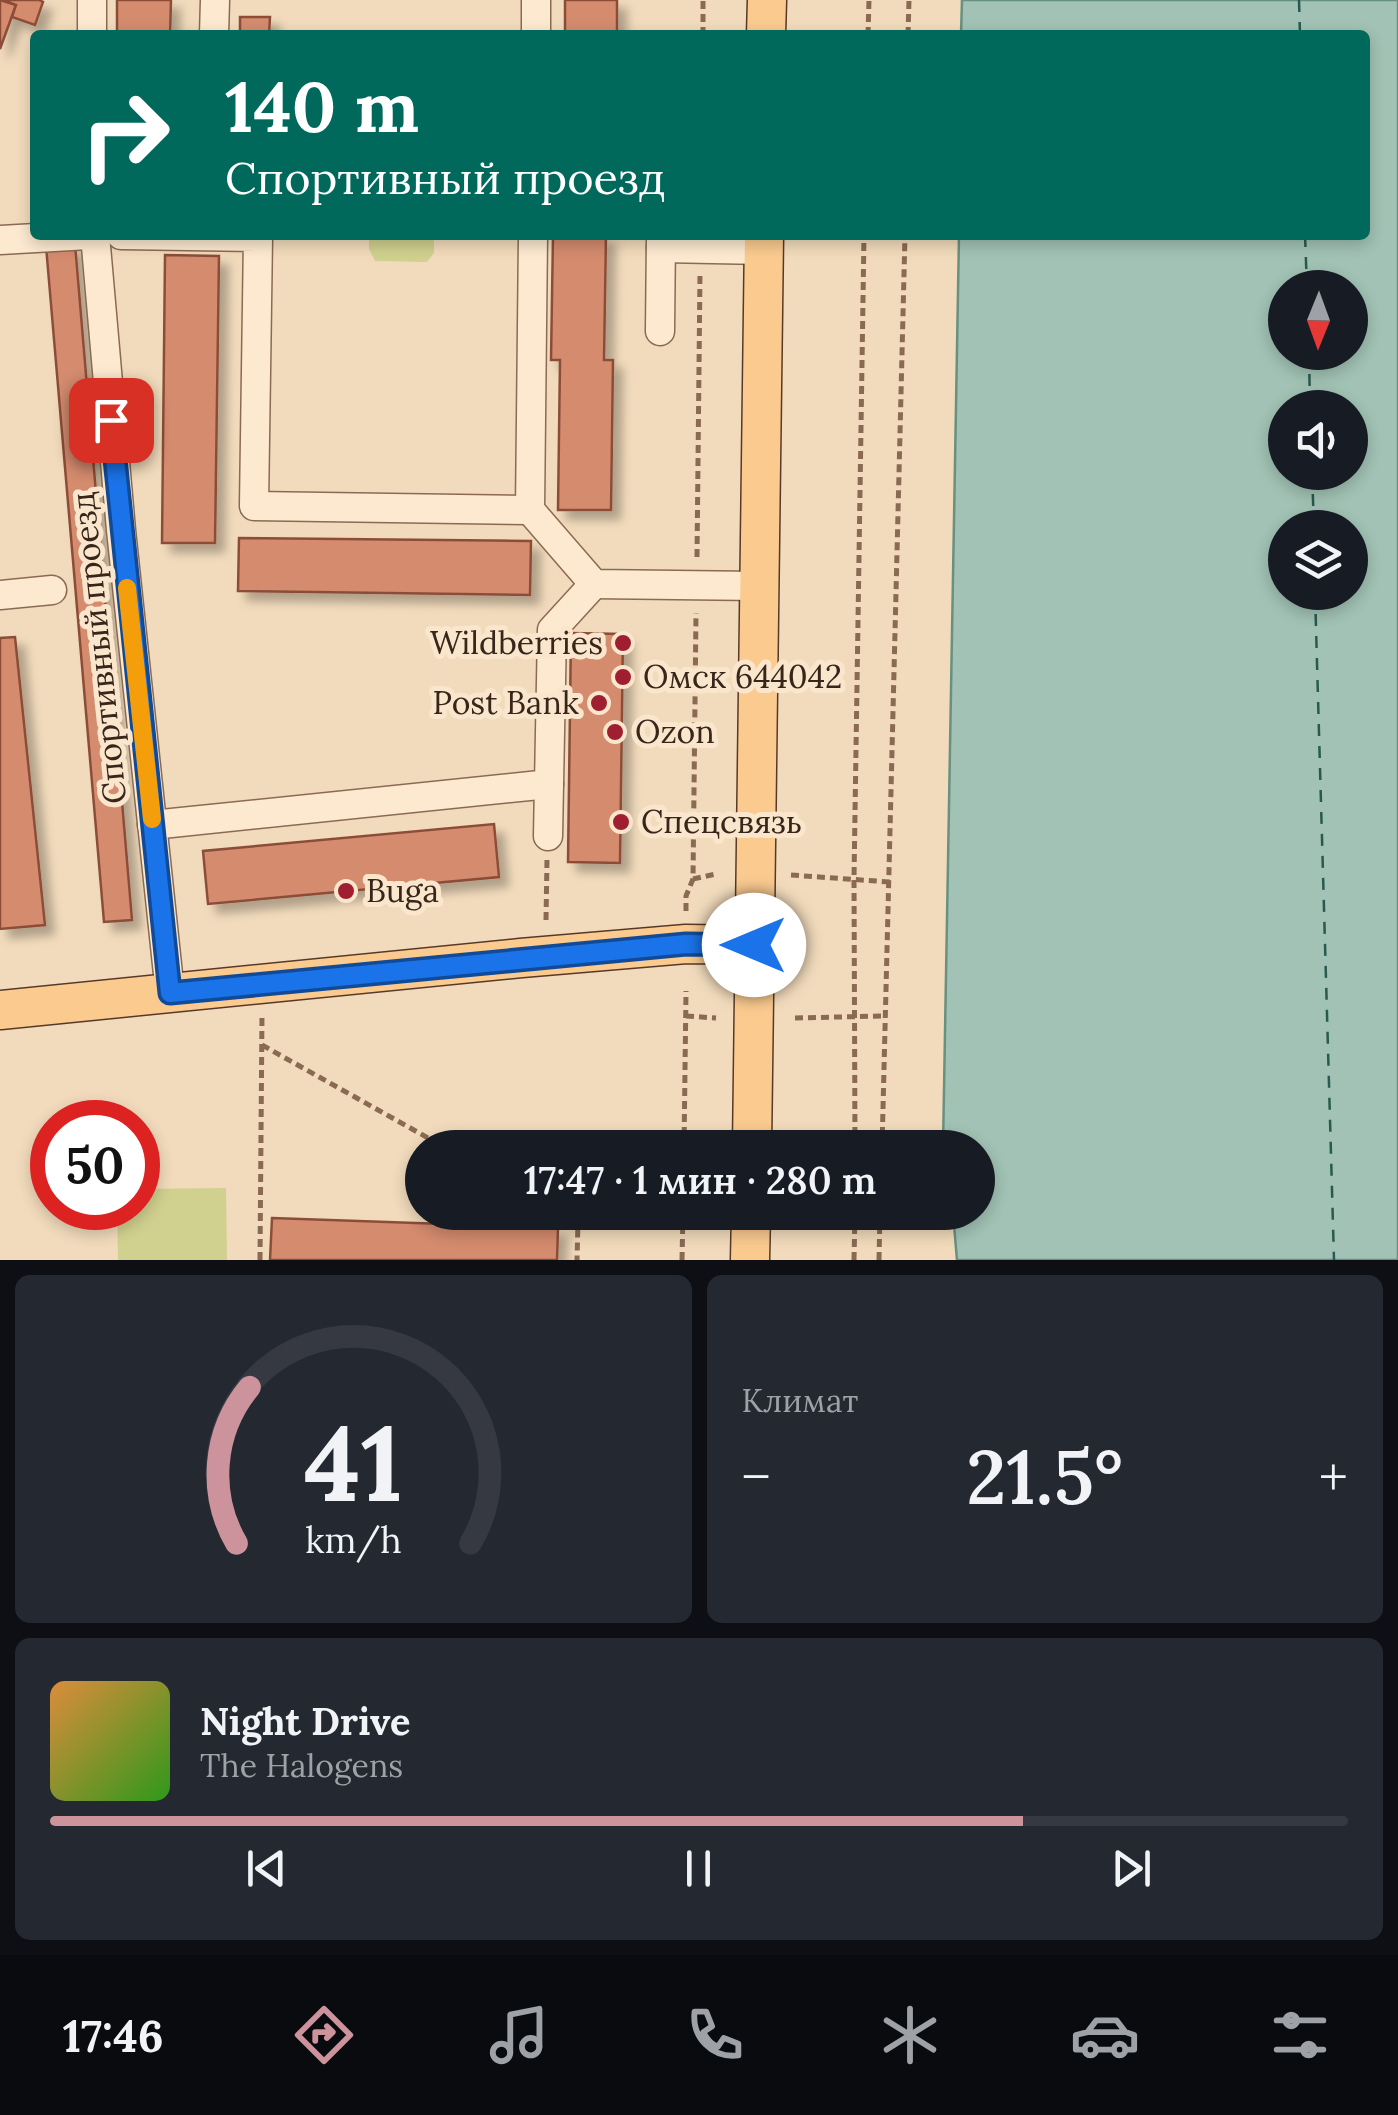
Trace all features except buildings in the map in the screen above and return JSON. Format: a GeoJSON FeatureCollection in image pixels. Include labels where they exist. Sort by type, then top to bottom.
{"type":"FeatureCollection","features":[{"type":"Feature","properties":{"kind":"main road"},"geometry":{"type":"LineString","coordinates":[[766,30],[767,0]]}},
{"type":"Feature","properties":{"kind":"main road"},"geometry":{"type":"LineString","coordinates":[[752,1130],[764,242]]}},
{"type":"Feature","properties":{"kind":"main road"},"geometry":{"type":"LineString","coordinates":[[0,1010],[686,944],[754,945]]}},
{"type":"Feature","properties":{"kind":"main road"},"geometry":{"type":"LineString","coordinates":[[750,1260],[751,1230]]}},
{"type":"Feature","properties":{"kind":"street"},"geometry":{"type":"LineString","coordinates":[[92,0],[92,30]]}},
{"type":"Feature","properties":{"kind":"street"},"geometry":{"type":"LineString","coordinates":[[214,30],[215,0]]}},
{"type":"Feature","properties":{"kind":"street"},"geometry":{"type":"LineString","coordinates":[[536,0],[536,30]]}},
{"type":"Feature","properties":{"kind":"street"},"geometry":{"type":"LineString","coordinates":[[0,240],[30,238]]}},
{"type":"Feature","properties":{"kind":"street","name":"Спортивный проезд"},"geometry":{"type":"LineString","coordinates":[[92,240],[170,993]]}},
{"type":"Feature","properties":{"kind":"street"},"geometry":{"type":"LineString","coordinates":[[258,240],[254,506],[530,510]]}},
{"type":"Feature","properties":{"kind":"street"},"geometry":{"type":"LineString","coordinates":[[533,240],[530,510],[594,584]]}},
{"type":"Feature","properties":{"kind":"street"},"geometry":{"type":"LineString","coordinates":[[660,331],[661,242],[764,242]]}},
{"type":"Feature","properties":{"kind":"street"},"geometry":{"type":"LineString","coordinates":[[548,836],[552,630],[594,584],[758,586]]}},
{"type":"Feature","properties":{"kind":"street"},"geometry":{"type":"LineString","coordinates":[[0,596],[52,590]]}},
{"type":"Feature","properties":{"kind":"street"},"geometry":{"type":"LineString","coordinates":[[152,824],[549,784]]}},
{"type":"Feature","properties":{"kind":"path"},"geometry":{"type":"LineString","coordinates":[[703,0],[703,30]]}},
{"type":"Feature","properties":{"kind":"path"},"geometry":{"type":"LineString","coordinates":[[868,0],[868,30]]}},
{"type":"Feature","properties":{"kind":"path"},"geometry":{"type":"LineString","coordinates":[[908,30],[909,0]]}},
{"type":"Feature","properties":{"kind":"path"},"geometry":{"type":"LineString","coordinates":[[856,1130],[854,878],[864,240]]}},
{"type":"Feature","properties":{"kind":"path"},"geometry":{"type":"LineString","coordinates":[[882,1130],[905,240]]}},
{"type":"Feature","properties":{"kind":"path"},"geometry":{"type":"LineString","coordinates":[[546,920],[548,836]]}},
{"type":"Feature","properties":{"kind":"path"},"geometry":{"type":"LineString","coordinates":[[686,912],[686,896],[693,879],[716,874]]}},
{"type":"Feature","properties":{"kind":"path"},"geometry":{"type":"LineString","coordinates":[[792,875],[890,882]]}},
{"type":"Feature","properties":{"kind":"path"},"geometry":{"type":"LineString","coordinates":[[260,1260],[262,985]]}},
{"type":"Feature","properties":{"kind":"path"},"geometry":{"type":"LineString","coordinates":[[684,1130],[686,991]]}},
{"type":"Feature","properties":{"kind":"path"},"geometry":{"type":"LineString","coordinates":[[686,1016],[716,1018]]}},
{"type":"Feature","properties":{"kind":"path"},"geometry":{"type":"LineString","coordinates":[[795,1018],[884,1016]]}},
{"type":"Feature","properties":{"kind":"path"},"geometry":{"type":"LineString","coordinates":[[262,1044],[414,1130]]}},
{"type":"Feature","properties":{"kind":"path"},"geometry":{"type":"LineString","coordinates":[[577,1260],[578,1230]]}},
{"type":"Feature","properties":{"kind":"path"},"geometry":{"type":"LineString","coordinates":[[682,1260],[683,1230]]}},
{"type":"Feature","properties":{"kind":"path"},"geometry":{"type":"LineString","coordinates":[[854,1260],[855,1230]]}},
{"type":"Feature","properties":{"kind":"path"},"geometry":{"type":"LineString","coordinates":[[880,1230],[880,1260]]}},
{"type":"Feature","properties":{"kind":"green space"},"geometry":{"type":"Polygon","coordinates":[[[369,240],[434,240],[434,253],[427,262],[375,261],[369,240]]]}},
{"type":"Feature","properties":{"kind":"green space"},"geometry":{"type":"Polygon","coordinates":[[[226,1188],[227,1260],[118,1260],[117,1230],[160,1230],[160,1189],[226,1188]]]}},
{"type":"Feature","properties":{"kind":"shaded area"},"geometry":{"type":"Polygon","coordinates":[[[962,0],[1398,0],[1398,1260],[957,1260],[954,1230],[995,1230],[995,1130],[943,1130],[959,240],[1370,240],[1370,30],[961,30],[962,0]]]}},
{"type":"Feature","properties":{"kind":"ferry route"},"geometry":{"type":"LineString","coordinates":[[1299,0],[1300,30]]}},
{"type":"Feature","properties":{"kind":"ferry route"},"geometry":{"type":"LineString","coordinates":[[1305,240],[1306,270]]}},
{"type":"Feature","properties":{"kind":"ferry route"},"geometry":{"type":"LineString","coordinates":[[1309,370],[1310,390]]}},
{"type":"Feature","properties":{"kind":"ferry route"},"geometry":{"type":"LineString","coordinates":[[1313,490],[1313,510]]}},
{"type":"Feature","properties":{"kind":"ferry route"},"geometry":{"type":"LineString","coordinates":[[1316,610],[1334,1260]]}},
{"type":"Feature","properties":{"kind":"slow traffic"},"geometry":{"type":"LineString","coordinates":[[127,588],[152,819]]}},
{"type":"Feature","properties":{"kind":"place","name":"Wildberries"},"geometry":{"type":"Point","coordinates":[623,643]}},
{"type":"Feature","properties":{"kind":"place","name":"Омск 644042"},"geometry":{"type":"Point","coordinates":[623,677]}},
{"type":"Feature","properties":{"kind":"place","name":"Post Bank"},"geometry":{"type":"Point","coordinates":[599,703]}},
{"type":"Feature","properties":{"kind":"place","name":"Ozon"},"geometry":{"type":"Point","coordinates":[615,732]}},
{"type":"Feature","properties":{"kind":"place","name":"Спецсвязь"},"geometry":{"type":"Point","coordinates":[621,822]}},
{"type":"Feature","properties":{"kind":"place","name":"Buga"},"geometry":{"type":"Point","coordinates":[346,891]}},
{"type":"Feature","properties":{"kind":"route"},"geometry":{"type":"LineString","coordinates":[[111,420],[170,993],[686,944],[754,945]]}}]}
